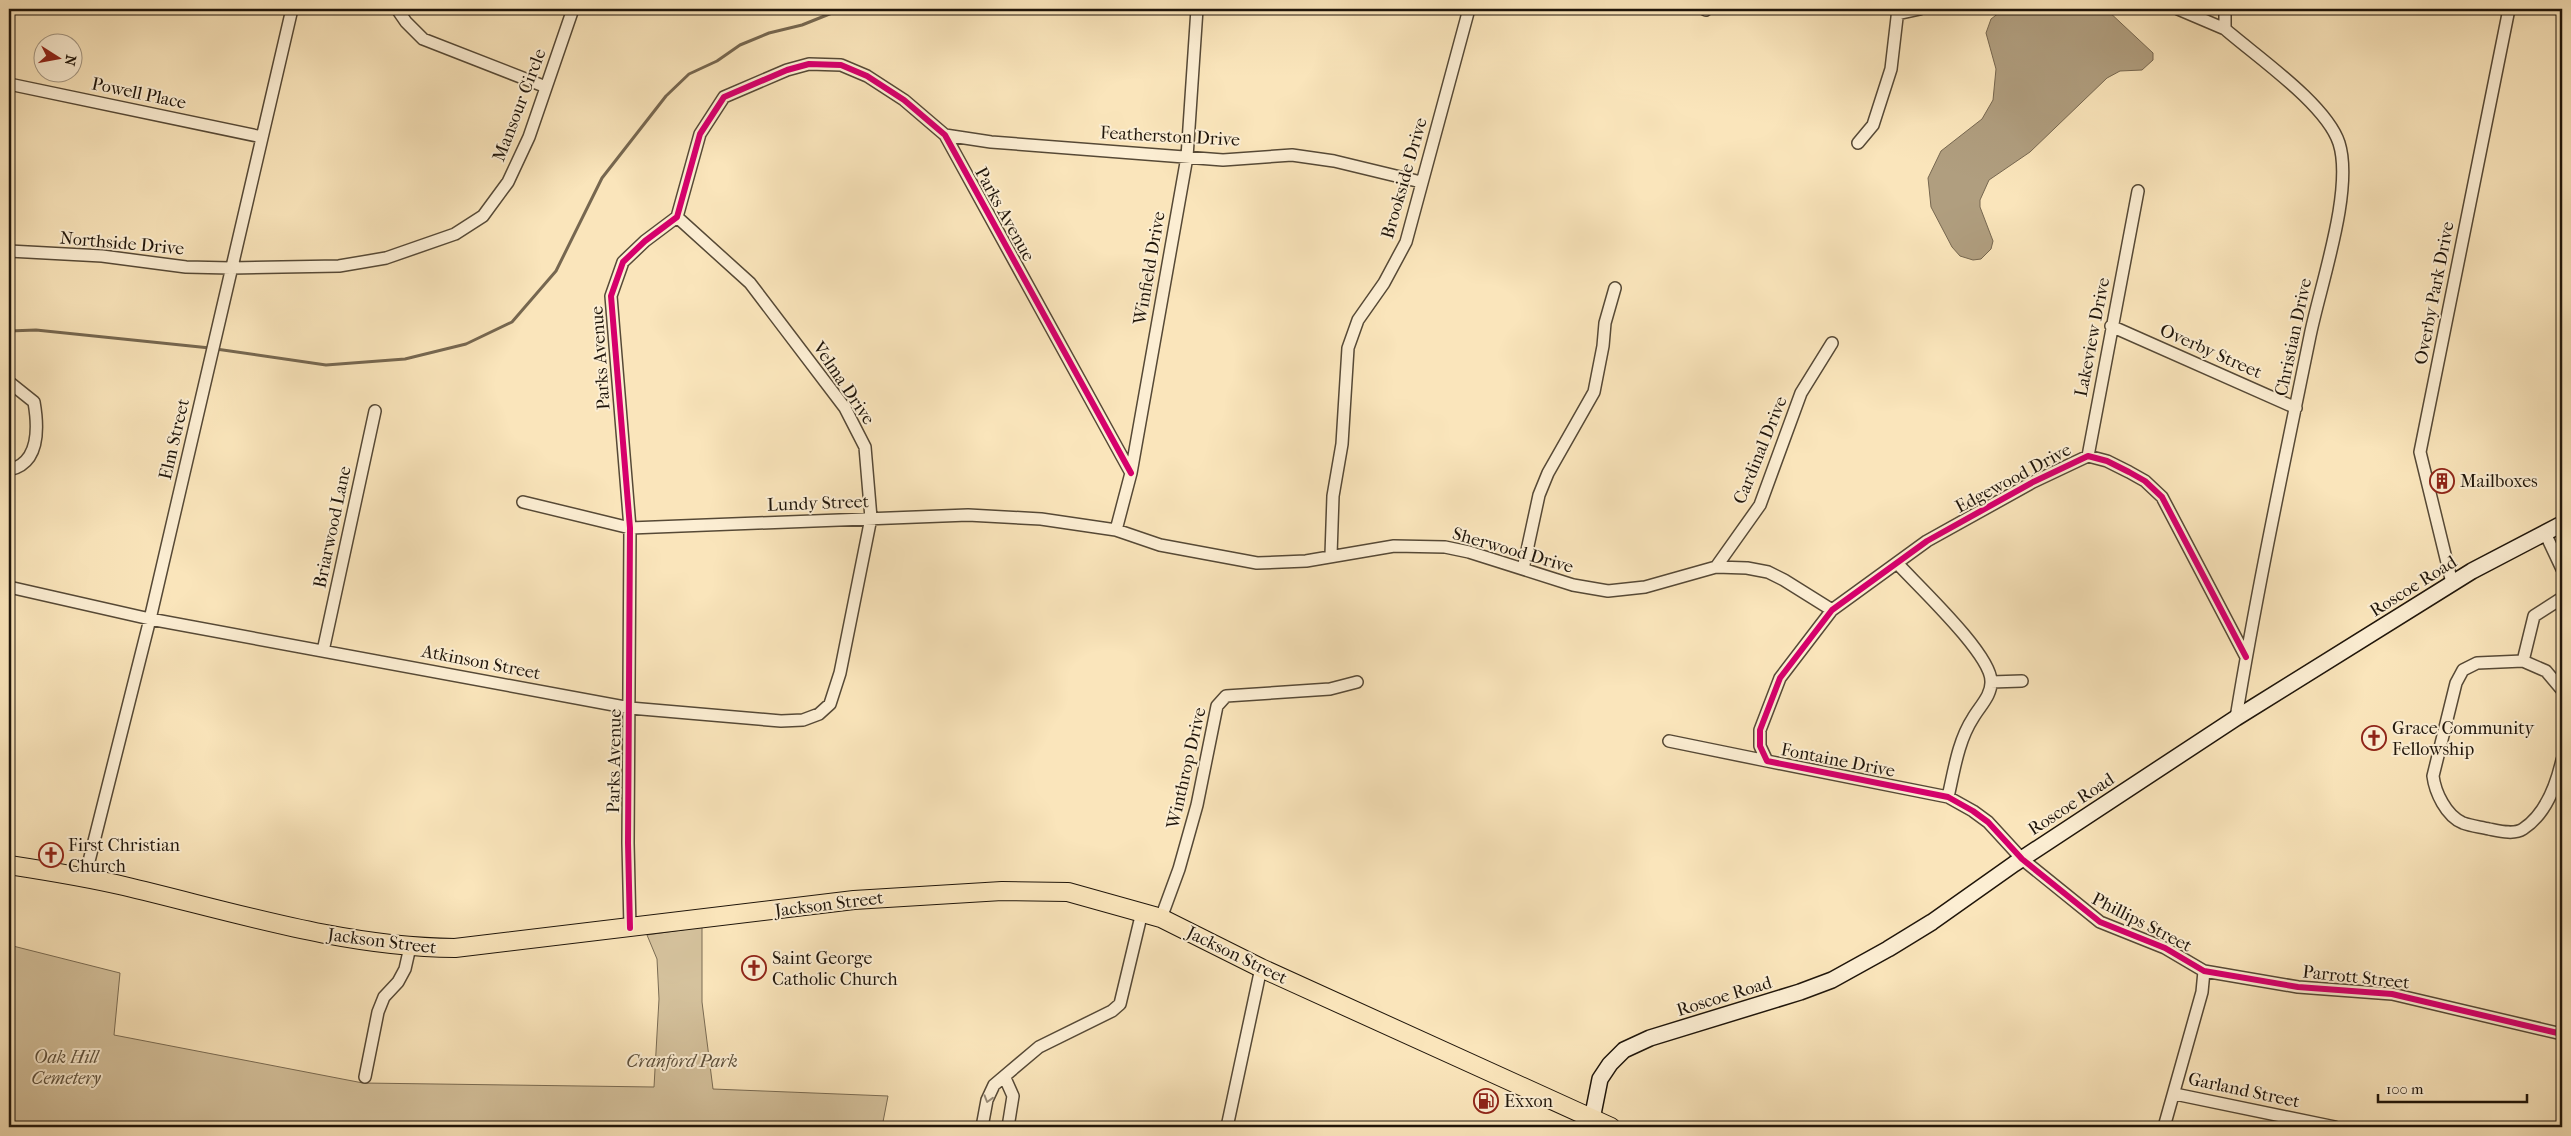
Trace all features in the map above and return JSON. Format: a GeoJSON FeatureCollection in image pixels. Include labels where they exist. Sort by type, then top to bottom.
{"type":"FeatureCollection","features":[{"type":"Feature","properties":{"kind":"main road","name":"Roscoe Road"},"geometry":{"type":"LineString","coordinates":[[1592,1119],[1600,1079],[1610,1064],[1624,1050],[1650,1038],[1800,992],[1832,980],[1932,922],[2022,858],[2236,718],[2452,583],[2557,530]]}},
{"type":"Feature","properties":{"kind":"main road","name":"Jackson Street"},"geometry":{"type":"LineString","coordinates":[[9,865],[85,877],[345,939],[410,947],[455,948],[854,900],[1002,891],[1068,892],[1161,918],[1261,968],[1611,1127]]}},
{"type":"Feature","properties":{"kind":"street","name":"Elm Street"},"geometry":{"type":"LineString","coordinates":[[85,877],[150,619],[292,9]]}},
{"type":"Feature","properties":{"kind":"street"},"geometry":{"type":"LineString","coordinates":[[397,9],[406,22],[423,39],[546,88]]}},
{"type":"Feature","properties":{"kind":"street","name":"Mansour Circle"},"geometry":{"type":"LineString","coordinates":[[231,268],[340,266],[386,258],[455,234],[483,216],[508,182],[529,137],[573,9]]}},
{"type":"Feature","properties":{"kind":"street","name":"Winfield Drive"},"geometry":{"type":"LineString","coordinates":[[1116,530],[1130,473],[1187,157],[1197,9]]}},
{"type":"Feature","properties":{"kind":"street","name":"Brookside Drive"},"geometry":{"type":"LineString","coordinates":[[1331,555],[1333,496],[1342,444],[1348,348],[1358,320],[1384,283],[1406,242],[1469,9]]}},
{"type":"Feature","properties":{"kind":"street"},"geometry":{"type":"LineString","coordinates":[[1858,143],[1873,125],[1891,69],[1898,11],[1920,9]]}},
{"type":"Feature","properties":{"kind":"street","name":"Christian Drive"},"geometry":{"type":"LineString","coordinates":[[2178,9],[2225,30],[2309,100],[2332,130],[2342,157],[2336,220],[2296,408],[2246,657],[2236,718]]}},
{"type":"Feature","properties":{"kind":"street"},"geometry":{"type":"LineString","coordinates":[[2225,9],[2225,30]]}},
{"type":"Feature","properties":{"kind":"street","name":"Overby Park Drive"},"geometry":{"type":"LineString","coordinates":[[2452,583],[2420,452],[2509,9]]}},
{"type":"Feature","properties":{"kind":"street","name":"Parks Avenue"},"geometry":{"type":"LineString","coordinates":[[630,928],[628,843],[630,528],[611,296],[623,262],[645,240],[677,217],[700,134],[724,97],[775,74],[809,64],[841,65],[867,76],[904,100],[945,136],[1130,473]]}},
{"type":"Feature","properties":{"kind":"street","name":"Powell Place"},"geometry":{"type":"LineString","coordinates":[[9,84],[262,137]]}},
{"type":"Feature","properties":{"kind":"street","name":"Featherston Drive"},"geometry":{"type":"LineString","coordinates":[[945,136],[991,142],[1223,160],[1292,155],[1334,161],[1421,182]]}},
{"type":"Feature","properties":{"kind":"street","name":"Lakeview Drive"},"geometry":{"type":"LineString","coordinates":[[2088,456],[2111,326],[2138,191]]}},
{"type":"Feature","properties":{"kind":"street","name":"Velma Drive"},"geometry":{"type":"LineString","coordinates":[[677,217],[750,283],[844,408],[865,446],[871,518],[840,673],[830,704],[819,714],[807,718]]}},
{"type":"Feature","properties":{"kind":"street","name":"Northside Drive"},"geometry":{"type":"LineString","coordinates":[[9,251],[102,256],[186,267],[231,268]]}},
{"type":"Feature","properties":{"kind":"street"},"geometry":{"type":"LineString","coordinates":[[1523,569],[1539,495],[1548,473],[1594,392],[1603,346],[1605,323],[1614,288]]}},
{"type":"Feature","properties":{"kind":"street","name":"Overby Street"},"geometry":{"type":"LineString","coordinates":[[2111,326],[2296,408]]}},
{"type":"Feature","properties":{"kind":"street","name":"Cardinal Drive"},"geometry":{"type":"LineString","coordinates":[[1716,567],[1760,505],[1801,393],[1832,343]]}},
{"type":"Feature","properties":{"kind":"street"},"geometry":{"type":"LineString","coordinates":[[9,382],[34,402],[38,425],[36,444],[25,460],[9,470]]}},
{"type":"Feature","properties":{"kind":"street","name":"Briarwood Lane"},"geometry":{"type":"LineString","coordinates":[[322,651],[375,411]]}},
{"type":"Feature","properties":{"kind":"street","name":"Edgewood Drive"},"geometry":{"type":"LineString","coordinates":[[1832,610],[1927,541],[2033,482],[2088,456],[2107,461],[2129,472],[2145,481],[2162,497],[2246,657]]}},
{"type":"Feature","properties":{"kind":"street","name":"Lundy Street"},"geometry":{"type":"LineString","coordinates":[[523,502],[630,528],[968,515],[1042,519],[1116,530]]}},
{"type":"Feature","properties":{"kind":"street","name":"Sherwood Drive"},"geometry":{"type":"LineString","coordinates":[[1116,530],[1160,545],[1257,563],[1306,561],[1331,555],[1394,546],[1445,547],[1573,585],[1608,591],[1644,587],[1716,567],[1768,572],[1801,589],[1832,610]]}},
{"type":"Feature","properties":{"kind":"street"},"geometry":{"type":"LineString","coordinates":[[2557,530],[2562,569]]}},
{"type":"Feature","properties":{"kind":"street"},"geometry":{"type":"LineString","coordinates":[[1897,563],[1985,660],[1992,682],[1984,703],[1966,729],[1948,798]]}},
{"type":"Feature","properties":{"kind":"street","name":"Atkinson Street"},"geometry":{"type":"LineString","coordinates":[[9,587],[150,619],[630,708],[780,721],[807,718]]}},
{"type":"Feature","properties":{"kind":"street"},"geometry":{"type":"LineString","coordinates":[[2522,661],[2534,616],[2562,598]]}},
{"type":"Feature","properties":{"kind":"street","name":"Fontaine Drive"},"geometry":{"type":"LineString","coordinates":[[1832,610],[1780,678],[1760,730],[1760,746],[1767,761],[1948,798],[1974,811],[1988,822],[2022,858]]}},
{"type":"Feature","properties":{"kind":"street"},"geometry":{"type":"LineString","coordinates":[[2562,690],[2546,671],[2522,661],[2477,663],[2463,670],[2456,683],[2433,776],[2435,790],[2450,813],[2461,822],[2503,832],[2522,830],[2542,810],[2557,783],[2562,760]]}},
{"type":"Feature","properties":{"kind":"street"},"geometry":{"type":"LineString","coordinates":[[1992,682],[2022,681]]}},
{"type":"Feature","properties":{"kind":"street","name":"Winthrop Drive"},"geometry":{"type":"LineString","coordinates":[[1161,918],[1192,822],[1217,706],[1226,696],[1330,689],[1357,682]]}},
{"type":"Feature","properties":{"kind":"street"},"geometry":{"type":"LineString","coordinates":[[1669,741],[1767,761]]}},
{"type":"Feature","properties":{"kind":"street","name":"Phillips Street"},"geometry":{"type":"LineString","coordinates":[[2022,858],[2100,922],[2164,948],[2204,971],[2202,992],[2175,1094],[2164,1127]]}},
{"type":"Feature","properties":{"kind":"street"},"geometry":{"type":"LineString","coordinates":[[982,1127],[990,1093],[994,1085],[1005,1078],[1039,1047],[1117,1008],[1123,999],[1142,912]]}},
{"type":"Feature","properties":{"kind":"street"},"geometry":{"type":"LineString","coordinates":[[365,1078],[378,1012],[384,997],[405,969],[410,947]]}},
{"type":"Feature","properties":{"kind":"street"},"geometry":{"type":"LineString","coordinates":[[1227,1127],[1261,968]]}},
{"type":"Feature","properties":{"kind":"street","name":"Parrott Street"},"geometry":{"type":"LineString","coordinates":[[2204,971],[2298,986],[2392,994],[2562,1034]]}},
{"type":"Feature","properties":{"kind":"street"},"geometry":{"type":"LineString","coordinates":[[1005,1078],[1013,1096],[1008,1127]]}},
{"type":"Feature","properties":{"kind":"street","name":"Garland Street"},"geometry":{"type":"LineString","coordinates":[[2175,1094],[2335,1127]]}},
{"type":"Feature","properties":{"kind":"green space","name":"Oak Hill Cemetery"},"geometry":{"type":"Polygon","coordinates":[[[702,927],[702,1002],[713,1089],[888,1096],[882,1127],[9,1127],[9,945],[120,973],[114,1035],[363,1083],[654,1087],[659,999],[657,959],[647,935],[702,927]]]}},
{"type":"Feature","properties":{"kind":"shaded area"},"geometry":{"type":"Polygon","coordinates":[[[2004,9],[2106,9],[2153,53],[2153,60],[2142,70],[2120,71],[2107,78],[2030,152],[1989,180],[1980,200],[1980,207],[1993,241],[1991,249],[1981,259],[1973,260],[1960,256],[1952,247],[1931,207],[1928,178],[1941,151],[1982,119],[1993,100],[1996,69],[1986,33],[1991,19],[2004,9]]]}},
{"type":"Feature","properties":{"kind":"waterway"},"geometry":{"type":"LineString","coordinates":[[216,349],[326,365],[405,359],[466,344],[512,322],[556,271],[602,178],[666,96],[689,74],[717,61],[740,45],[769,33],[802,25],[842,9]]}},
{"type":"Feature","properties":{"kind":"waterway"},"geometry":{"type":"LineString","coordinates":[[9,331],[36,330],[210,348]]}},
{"type":"Feature","properties":{"kind":"cycle path"},"geometry":{"type":"LineString","coordinates":[[630,928],[628,843],[630,528],[611,296],[623,262],[645,241],[677,217],[700,134],[724,97],[787,70],[809,64],[841,65],[867,76],[904,100],[945,135],[1131,473]]}},
{"type":"Feature","properties":{"kind":"cycle path"},"geometry":{"type":"LineString","coordinates":[[2246,657],[2162,497],[2145,481],[2129,472],[2107,461],[2088,456],[2033,482],[1927,541],[1832,610],[1780,678],[1760,730],[1760,746],[1767,761],[1948,797],[1988,822],[2022,859],[2100,922],[2165,948],[2204,971],[2298,987],[2392,994],[2562,1034]]}},
{"type":"Feature","properties":{"kind":"place","name":"Mailboxes"},"geometry":{"type":"Point","coordinates":[2442,481]}},
{"type":"Feature","properties":{"kind":"place","name":"Grace Community Fellowship"},"geometry":{"type":"Point","coordinates":[2374,738]}},
{"type":"Feature","properties":{"kind":"place","name":"First Christian Church"},"geometry":{"type":"Point","coordinates":[51,855]}},
{"type":"Feature","properties":{"kind":"place","name":"Saint George Catholic Church"},"geometry":{"type":"Point","coordinates":[754,968]}},
{"type":"Feature","properties":{"kind":"place","name":"Exxon"},"geometry":{"type":"Point","coordinates":[1486,1101]}},
{"type":"Feature","properties":{"kind":"park label","name":"Cranford Park"},"geometry":{"type":"Point","coordinates":[682,1061]}}]}
